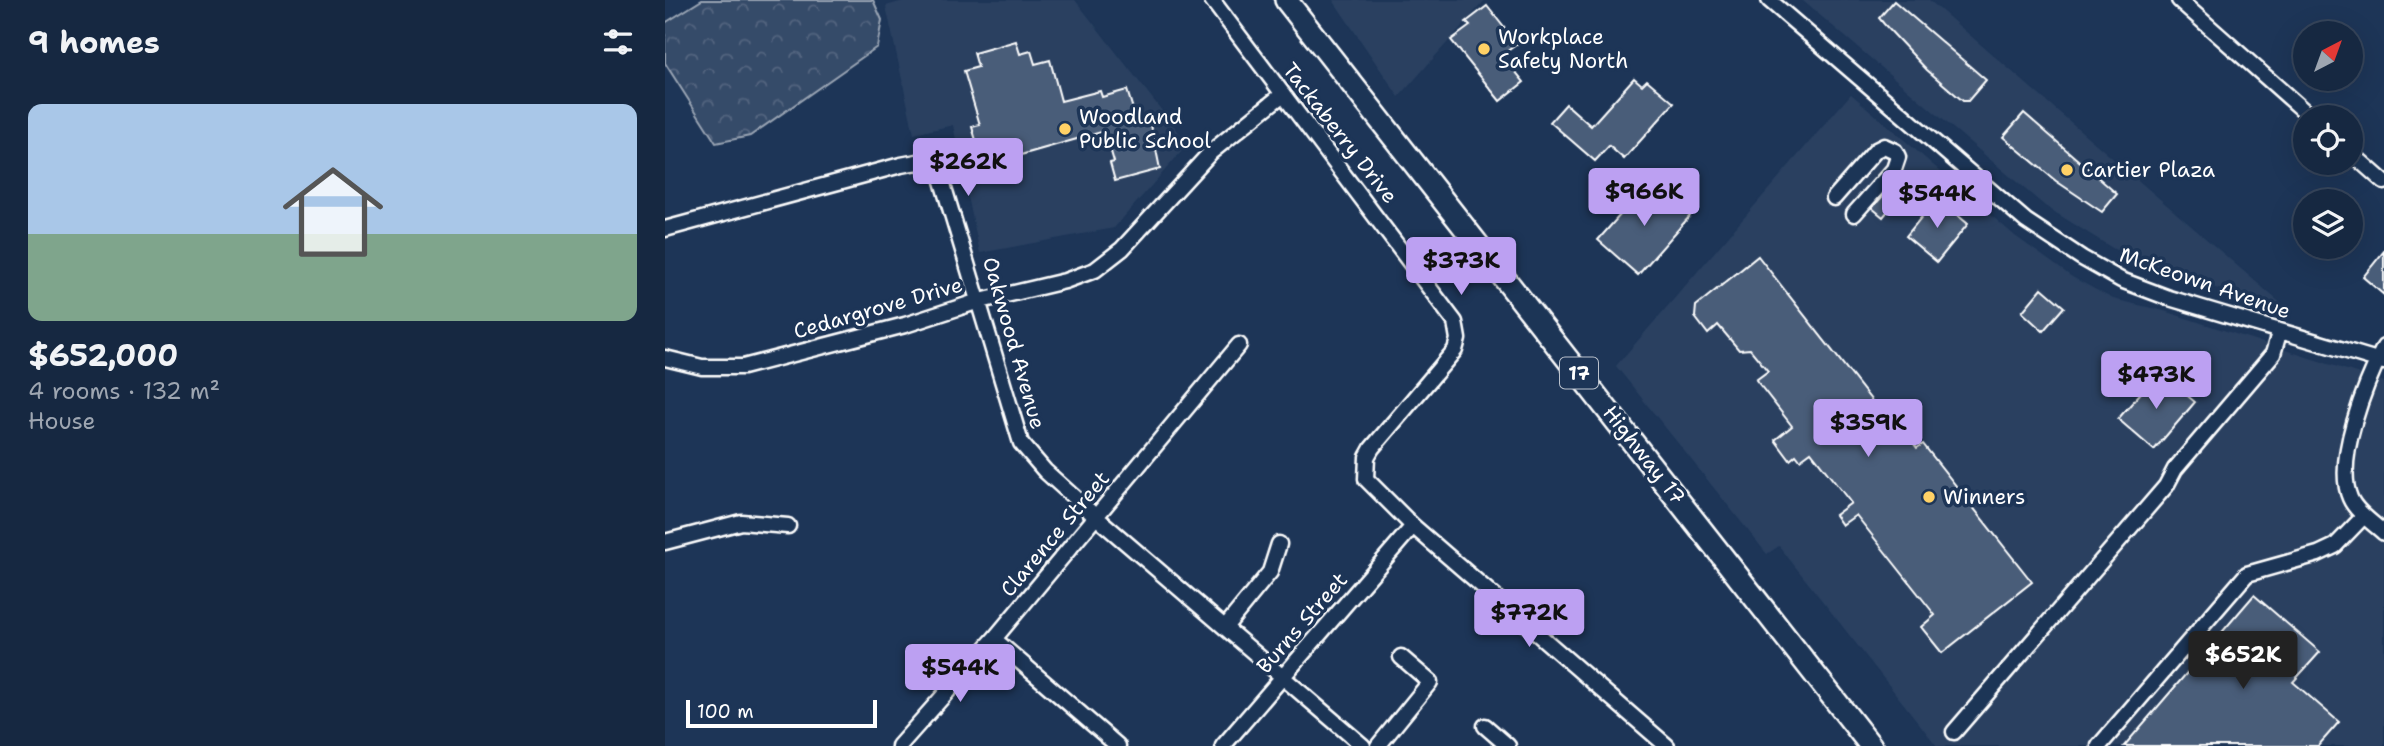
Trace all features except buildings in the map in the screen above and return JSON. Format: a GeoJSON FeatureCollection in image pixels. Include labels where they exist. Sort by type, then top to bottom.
{"type":"FeatureCollection","features":[{"type":"Feature","properties":{"kind":"highway","name":"Highway 17"},"geometry":{"type":"LineString","coordinates":[[1286,0],[1871,746]]}},
{"type":"Feature","properties":{"kind":"street","name":"Tackaberry Drive"},"geometry":{"type":"LineString","coordinates":[[1212,0],[1450,311],[1458,330],[1455,350],[1449,359],[1367,457],[1366,479],[1413,526],[1667,746]]}},
{"type":"Feature","properties":{"kind":"street"},"geometry":{"type":"LineString","coordinates":[[2179,0],[2297,105]]}},
{"type":"Feature","properties":{"kind":"street","name":"McKeown Avenue"},"geometry":{"type":"LineString","coordinates":[[1777,3],[2026,221],[2082,258],[2121,279],[2157,293],[2279,332],[2382,356]]}},
{"type":"Feature","properties":{"kind":"street","name":"Cedargrove Drive"},"geometry":{"type":"LineString","coordinates":[[665,358],[702,368],[743,367],[905,325],[977,302],[1065,281],[1109,262],[1211,152],[1283,94]]}},
{"type":"Feature","properties":{"kind":"street"},"geometry":{"type":"LineString","coordinates":[[1834,198],[1876,150],[1884,146],[1895,150],[1898,157],[1894,169],[1854,214]]}},
{"type":"Feature","properties":{"kind":"street"},"geometry":{"type":"LineString","coordinates":[[2363,163],[2384,182]]}},
{"type":"Feature","properties":{"kind":"street","name":"Oakwood Avenue"},"geometry":{"type":"LineString","coordinates":[[665,229],[901,165],[926,164],[939,171],[1021,443],[1045,471],[1096,517],[1363,746]]}},
{"type":"Feature","properties":{"kind":"street"},"geometry":{"type":"LineString","coordinates":[[1954,732],[2166,486],[2175,469],[2273,354],[2279,332]]}},
{"type":"Feature","properties":{"kind":"street","name":"Clarence Street"},"geometry":{"type":"LineString","coordinates":[[899,746],[994,639],[1239,345]]}},
{"type":"Feature","properties":{"kind":"street"},"geometry":{"type":"LineString","coordinates":[[2382,356],[2347,450],[2344,480],[2351,501],[2384,533]]}},
{"type":"Feature","properties":{"kind":"street"},"geometry":{"type":"LineString","coordinates":[[2099,746],[2248,574],[2318,554],[2335,546],[2364,516]]}},
{"type":"Feature","properties":{"kind":"street"},"geometry":{"type":"LineString","coordinates":[[665,542],[741,522],[788,526]]}},
{"type":"Feature","properties":{"kind":"street","name":"Burns Street"},"geometry":{"type":"LineString","coordinates":[[1223,746],[1413,526]]}},
{"type":"Feature","properties":{"kind":"street"},"geometry":{"type":"LineString","coordinates":[[1226,626],[1270,572],[1279,544]]}},
{"type":"Feature","properties":{"kind":"street"},"geometry":{"type":"LineString","coordinates":[[994,639],[1118,746]]}},
{"type":"Feature","properties":{"kind":"street"},"geometry":{"type":"LineString","coordinates":[[1378,746],[1430,682],[1401,657]]}},
{"type":"Feature","properties":{"kind":"street"},"geometry":{"type":"LineString","coordinates":[[1485,726],[1508,746]]}},
{"type":"Feature","properties":{"kind":"shaded area","name":"Woodland Public School"},"geometry":{"type":"Polygon","coordinates":[[[907,0],[1075,0],[1188,144],[1114,228],[980,253],[953,125],[914,134],[886,6],[907,0]]]}},
{"type":"Feature","properties":{"kind":"shaded area"},"geometry":{"type":"Polygon","coordinates":[[[1333,0],[1485,0],[1399,97],[1333,0]]]}},
{"type":"Feature","properties":{"kind":"shaded area"},"geometry":{"type":"Polygon","coordinates":[[[1802,0],[1929,0],[2292,313],[2185,278],[2114,249],[2045,206],[1802,0]]]}},
{"type":"Feature","properties":{"kind":"shaded area"},"geometry":{"type":"Polygon","coordinates":[[[1851,94],[2015,236],[2072,277],[2113,299],[2164,311],[2384,382],[2384,746],[1937,746],[1779,546],[1767,554],[1616,366],[1851,94]]]}},
{"type":"Feature","properties":{"kind":"green space"},"geometry":{"type":"Polygon","coordinates":[[[702,0],[873,0],[882,20],[877,47],[750,136],[716,143],[665,63],[665,23],[702,0]]]}},
{"type":"Feature","properties":{"kind":"place","name":"Workplace Safety North"},"geometry":{"type":"Point","coordinates":[1484,49]}},
{"type":"Feature","properties":{"kind":"place","name":"Woodland Public School"},"geometry":{"type":"Point","coordinates":[1065,129]}},
{"type":"Feature","properties":{"kind":"place","name":"Cartier Plaza"},"geometry":{"type":"Point","coordinates":[2067,170]}},
{"type":"Feature","properties":{"kind":"place","name":"Winners"},"geometry":{"type":"Point","coordinates":[1929,497]}}]}
